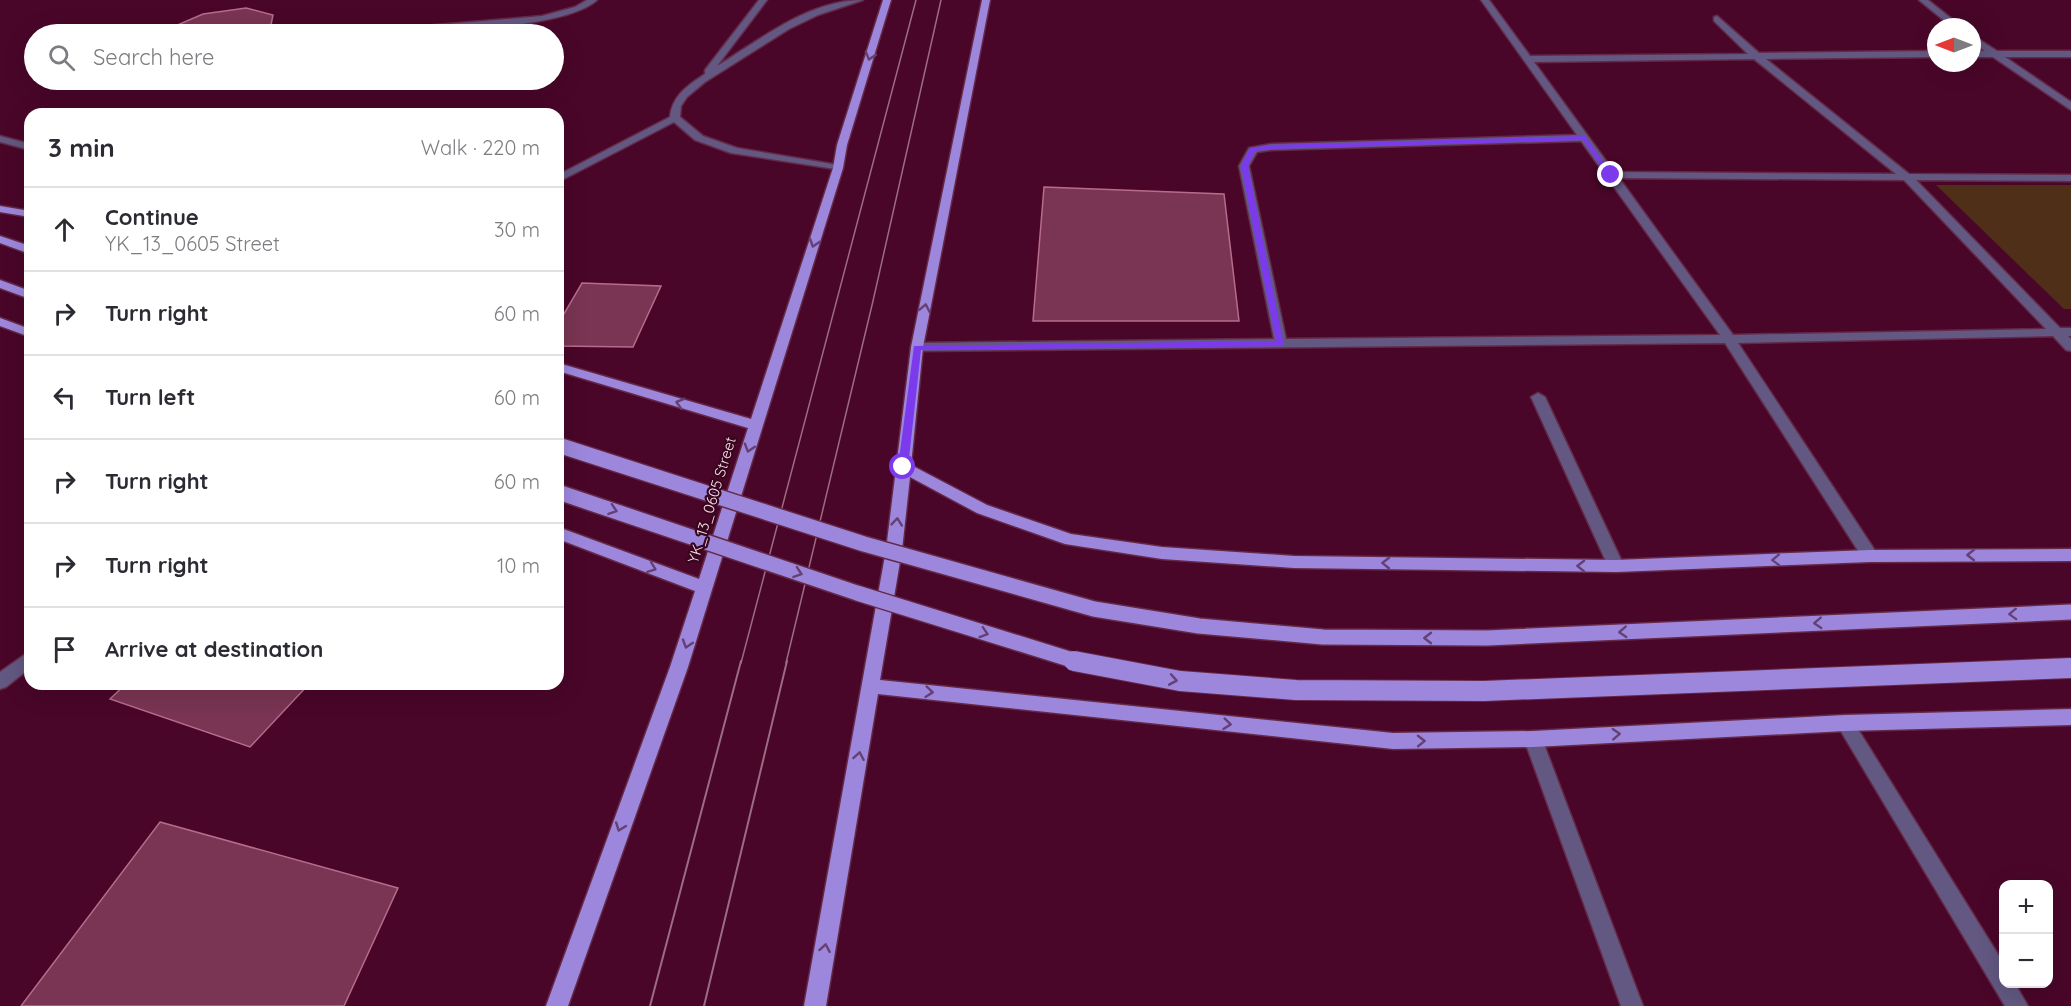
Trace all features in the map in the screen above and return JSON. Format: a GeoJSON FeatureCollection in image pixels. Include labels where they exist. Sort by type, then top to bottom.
{"type":"FeatureCollection","features":[{"type":"Feature","properties":{"kind":"main road","name":"YK_13_0605 Street"},"geometry":{"type":"LineString","coordinates":[[556,1006],[679,667],[705,588],[838,168],[842,145],[887,0]]}},
{"type":"Feature","properties":{"kind":"main road"},"geometry":{"type":"LineString","coordinates":[[815,1006],[894,550],[917,347],[986,0]]}},
{"type":"Feature","properties":{"kind":"main road"},"geometry":{"type":"LineString","coordinates":[[0,209],[24,213]]}},
{"type":"Feature","properties":{"kind":"main road"},"geometry":{"type":"LineString","coordinates":[[0,239],[24,248]]}},
{"type":"Feature","properties":{"kind":"main road"},"geometry":{"type":"LineString","coordinates":[[0,284],[24,293]]}},
{"type":"Feature","properties":{"kind":"main road"},"geometry":{"type":"LineString","coordinates":[[0,322],[24,331]]}},
{"type":"Feature","properties":{"kind":"main road"},"geometry":{"type":"LineString","coordinates":[[564,369],[756,425]]}},
{"type":"Feature","properties":{"kind":"main road"},"geometry":{"type":"LineString","coordinates":[[564,447],[864,544],[1060,600],[1094,609],[1199,626],[1323,637],[1486,638],[2071,612]]}},
{"type":"Feature","properties":{"kind":"main road"},"geometry":{"type":"LineString","coordinates":[[903,467],[982,509],[1070,540],[1162,553],[1294,562],[1616,566],[1870,556],[2071,555]]}},
{"type":"Feature","properties":{"kind":"main road"},"geometry":{"type":"LineString","coordinates":[[564,494],[846,589],[1072,661],[1180,681],[1296,690],[1484,691],[2071,668]]}},
{"type":"Feature","properties":{"kind":"main road"},"geometry":{"type":"LineString","coordinates":[[564,535],[705,588]]}},
{"type":"Feature","properties":{"kind":"main road"},"geometry":{"type":"LineString","coordinates":[[871,686],[1393,741],[1533,739],[1845,723],[2071,717]]}},
{"type":"Feature","properties":{"kind":"street"},"geometry":{"type":"LineString","coordinates":[[483,24],[542,19],[579,9],[593,0]]}},
{"type":"Feature","properties":{"kind":"street"},"geometry":{"type":"LineString","coordinates":[[702,80],[763,0]]}},
{"type":"Feature","properties":{"kind":"street"},"geometry":{"type":"LineString","coordinates":[[675,118],[676,106],[683,95],[702,80],[786,27],[815,13],[859,0]]}},
{"type":"Feature","properties":{"kind":"street"},"geometry":{"type":"LineString","coordinates":[[1485,0],[1729,339],[1870,556]]}},
{"type":"Feature","properties":{"kind":"street"},"geometry":{"type":"LineString","coordinates":[[1923,0],[1946,18]]}},
{"type":"Feature","properties":{"kind":"street"},"geometry":{"type":"LineString","coordinates":[[1717,19],[1755,55],[1908,178],[2071,347]]}},
{"type":"Feature","properties":{"kind":"street"},"geometry":{"type":"LineString","coordinates":[[1981,45],[2071,106]]}},
{"type":"Feature","properties":{"kind":"street"},"geometry":{"type":"LineString","coordinates":[[1528,59],[1927,54]]}},
{"type":"Feature","properties":{"kind":"street"},"geometry":{"type":"LineString","coordinates":[[1981,54],[2071,54]]}},
{"type":"Feature","properties":{"kind":"street"},"geometry":{"type":"LineString","coordinates":[[675,118],[699,138],[735,151],[838,168]]}},
{"type":"Feature","properties":{"kind":"street"},"geometry":{"type":"LineString","coordinates":[[564,177],[675,118]]}},
{"type":"Feature","properties":{"kind":"street"},"geometry":{"type":"LineString","coordinates":[[1281,344],[1244,166],[1253,150],[1282,146],[1585,138]]}},
{"type":"Feature","properties":{"kind":"street"},"geometry":{"type":"LineString","coordinates":[[0,139],[24,145]]}},
{"type":"Feature","properties":{"kind":"street"},"geometry":{"type":"LineString","coordinates":[[1611,175],[2071,178]]}},
{"type":"Feature","properties":{"kind":"street"},"geometry":{"type":"LineString","coordinates":[[917,347],[1729,339],[2071,332]]}},
{"type":"Feature","properties":{"kind":"street"},"geometry":{"type":"LineString","coordinates":[[1538,396],[1616,566]]}},
{"type":"Feature","properties":{"kind":"street"},"geometry":{"type":"LineString","coordinates":[[0,682],[24,663]]}},
{"type":"Feature","properties":{"kind":"street"},"geometry":{"type":"LineString","coordinates":[[1845,723],[2017,1006]]}},
{"type":"Feature","properties":{"kind":"street"},"geometry":{"type":"LineString","coordinates":[[1533,739],[1632,1006]]}},
{"type":"Feature","properties":{"kind":"shaded area"},"geometry":{"type":"Polygon","coordinates":[[[1936,185],[2071,185],[2071,309],[2064,309],[1936,185]]]}},
{"type":"Feature","properties":{"kind":"building"},"geometry":{"type":"Polygon","coordinates":[[[246,8],[273,15],[271,24],[180,24],[203,14],[246,8]]]}},
{"type":"Feature","properties":{"kind":"building"},"geometry":{"type":"Polygon","coordinates":[[[1044,187],[1224,194],[1239,321],[1033,321],[1044,187]]]}},
{"type":"Feature","properties":{"kind":"building"},"geometry":{"type":"Polygon","coordinates":[[[582,283],[661,286],[633,347],[564,346],[564,314],[582,283]]]}},
{"type":"Feature","properties":{"kind":"building"},"geometry":{"type":"Polygon","coordinates":[[[120,690],[303,690],[250,747],[110,699],[120,690]]]}},
{"type":"Feature","properties":{"kind":"building"},"geometry":{"type":"Polygon","coordinates":[[[160,822],[398,888],[344,1006],[21,1006],[160,822]]]}},
{"type":"Feature","properties":{"kind":"tram line"},"geometry":{"type":"LineString","coordinates":[[741,663],[916,0]]}},
{"type":"Feature","properties":{"kind":"tram line"},"geometry":{"type":"LineString","coordinates":[[786,663],[873,301],[941,0]]}},
{"type":"Feature","properties":{"kind":"tram line"},"geometry":{"type":"LineString","coordinates":[[650,1006],[741,661]]}},
{"type":"Feature","properties":{"kind":"tram line"},"geometry":{"type":"LineString","coordinates":[[704,1006],[787,661]]}},
{"type":"Feature","properties":{"kind":"route"},"geometry":{"type":"LineString","coordinates":[[903,467],[917,347],[1281,344],[1244,166],[1253,150],[1270,147],[1585,138],[1611,175]]}}]}
